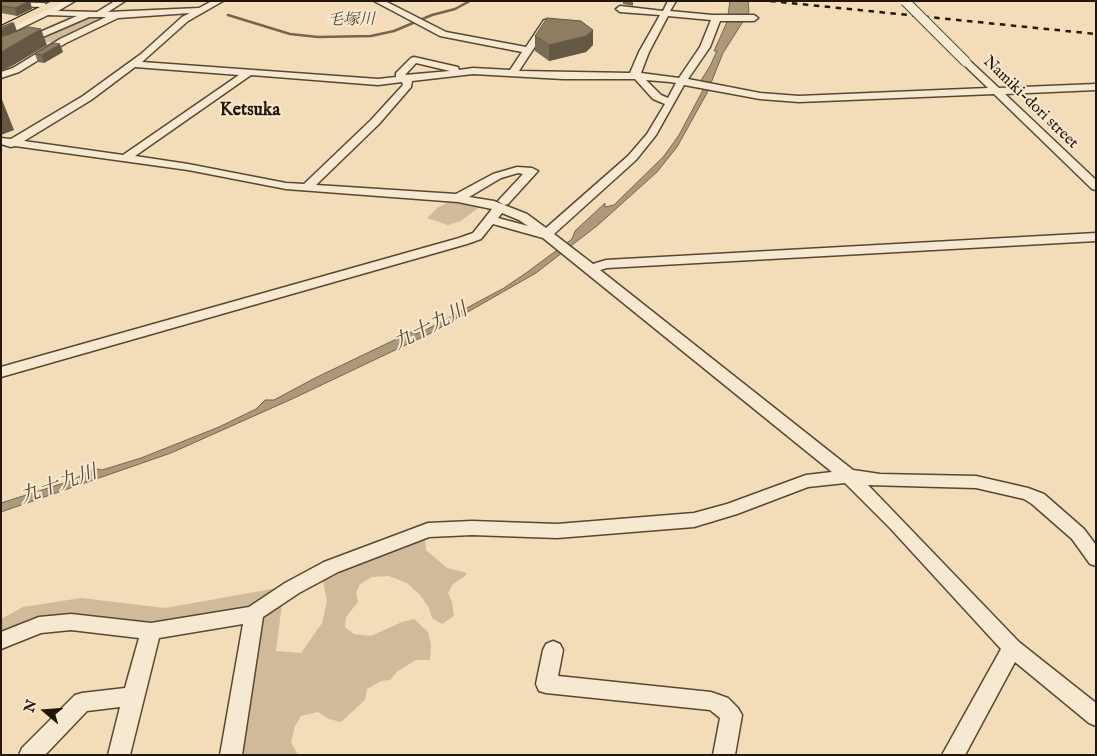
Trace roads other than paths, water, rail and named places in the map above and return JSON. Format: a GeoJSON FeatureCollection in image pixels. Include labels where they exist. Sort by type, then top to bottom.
{"type":"FeatureCollection","features":[{"type":"Feature","properties":{"kind":"main road"},"geometry":{"type":"LineString","coordinates":[[1,30],[62,1]]}},
{"type":"Feature","properties":{"kind":"street"},"geometry":{"type":"LineString","coordinates":[[1,26],[48,6],[71,1]]}},
{"type":"Feature","properties":{"kind":"street"},"geometry":{"type":"LineString","coordinates":[[1,52],[94,14],[120,1]]}},
{"type":"Feature","properties":{"kind":"street"},"geometry":{"type":"LineString","coordinates":[[155,12],[169,1]]}},
{"type":"Feature","properties":{"kind":"street"},"geometry":{"type":"LineString","coordinates":[[1,150],[7,142],[87,98],[133,64],[176,26],[219,1]]}},
{"type":"Feature","properties":{"kind":"street"},"geometry":{"type":"LineString","coordinates":[[378,1],[443,34],[526,50]]}},
{"type":"Feature","properties":{"kind":"street"},"geometry":{"type":"LineString","coordinates":[[671,102],[657,97],[635,73],[636,66],[672,1]]}},
{"type":"Feature","properties":{"kind":"street","name":"Namiki-dori street"},"geometry":{"type":"LineString","coordinates":[[905,1],[1096,187]]}},
{"type":"Feature","properties":{"kind":"street"},"geometry":{"type":"LineString","coordinates":[[2,4],[48,6],[94,14],[119,15],[203,10]]}},
{"type":"Feature","properties":{"kind":"street"},"geometry":{"type":"LineString","coordinates":[[1,35],[48,6]]}},
{"type":"Feature","properties":{"kind":"street"},"geometry":{"type":"LineString","coordinates":[[620,9],[718,18],[753,18]]}},
{"type":"Feature","properties":{"kind":"street"},"geometry":{"type":"LineString","coordinates":[[1,75],[16,70],[63,41],[119,15]]}},
{"type":"Feature","properties":{"kind":"street"},"geometry":{"type":"LineString","coordinates":[[548,235],[632,158],[651,135],[705,47],[718,18]]}},
{"type":"Feature","properties":{"kind":"street"},"geometry":{"type":"LineString","coordinates":[[512,74],[526,50],[547,22]]}},
{"type":"Feature","properties":{"kind":"street"},"geometry":{"type":"LineString","coordinates":[[306,188],[375,122],[408,85],[408,82],[399,75],[414,60],[462,71],[563,76],[638,76],[684,81],[760,96],[799,98],[1096,86]]}},
{"type":"Feature","properties":{"kind":"street"},"geometry":{"type":"LineString","coordinates":[[133,64],[364,82],[405,80],[462,71]]}},
{"type":"Feature","properties":{"kind":"street"},"geometry":{"type":"LineString","coordinates":[[125,158],[248,73]]}},
{"type":"Feature","properties":{"kind":"street"},"geometry":{"type":"LineString","coordinates":[[7,142],[188,167],[258,182],[306,188],[458,198],[508,210],[532,222],[849,476],[896,523],[1012,648],[1096,716]]}},
{"type":"Feature","properties":{"kind":"street"},"geometry":{"type":"LineString","coordinates":[[1,372],[463,242],[477,236],[532,171],[517,170],[497,176],[458,198]]}},
{"type":"Feature","properties":{"kind":"street"},"geometry":{"type":"LineString","coordinates":[[497,211],[534,233],[548,235]]}},
{"type":"Feature","properties":{"kind":"street"},"geometry":{"type":"LineString","coordinates":[[589,269],[606,264],[1096,237]]}},
{"type":"Feature","properties":{"kind":"street"},"geometry":{"type":"LineString","coordinates":[[1,641],[40,625],[71,622],[151,631],[254,614],[260,608],[292,588],[331,568],[428,530],[472,528],[557,531],[694,520],[732,509],[806,481],[849,476],[880,480],[976,482],[1028,494],[1038,499],[1078,534],[1096,560]]}},
{"type":"Feature","properties":{"kind":"street"},"geometry":{"type":"LineString","coordinates":[[231,755],[254,614]]}},
{"type":"Feature","properties":{"kind":"street"},"geometry":{"type":"LineString","coordinates":[[119,755],[151,631]]}},
{"type":"Feature","properties":{"kind":"street"},"geometry":{"type":"LineString","coordinates":[[953,755],[1012,648]]}},
{"type":"Feature","properties":{"kind":"street"},"geometry":{"type":"LineString","coordinates":[[553,650],[546,684],[712,701],[721,705],[731,715],[724,755]]}},
{"type":"Feature","properties":{"kind":"street"},"geometry":{"type":"LineString","coordinates":[[30,755],[82,702],[133,696]]}},
{"type":"Feature","properties":{"kind":"water","name":"九十九川"},"geometry":{"type":"Polygon","coordinates":[[[730,1],[748,1],[749,12],[723,53],[707,93],[677,147],[657,172],[598,225],[536,273],[431,333],[292,399],[171,453],[1,512],[1,503],[73,480],[87,472],[98,469],[102,470],[141,458],[219,427],[256,409],[265,400],[274,400],[411,332],[415,334],[422,332],[504,288],[526,273],[572,239],[575,231],[605,203],[605,207],[614,205],[664,156],[679,135],[703,90],[700,82],[717,51],[714,51],[727,22],[730,1]]]}},
{"type":"Feature","properties":{"kind":"waterway","name":"毛塚川"},"geometry":{"type":"LineString","coordinates":[[228,15],[290,34],[318,37],[371,36],[394,31],[432,15],[455,9],[470,1]]}},
{"type":"Feature","properties":{"kind":"railway"},"geometry":{"type":"LineString","coordinates":[[770,1],[1096,34]]}},
{"type":"Feature","properties":{"kind":"district","name":"Ketsuka"},"geometry":{"type":"Point","coordinates":[250,111]}}]}
